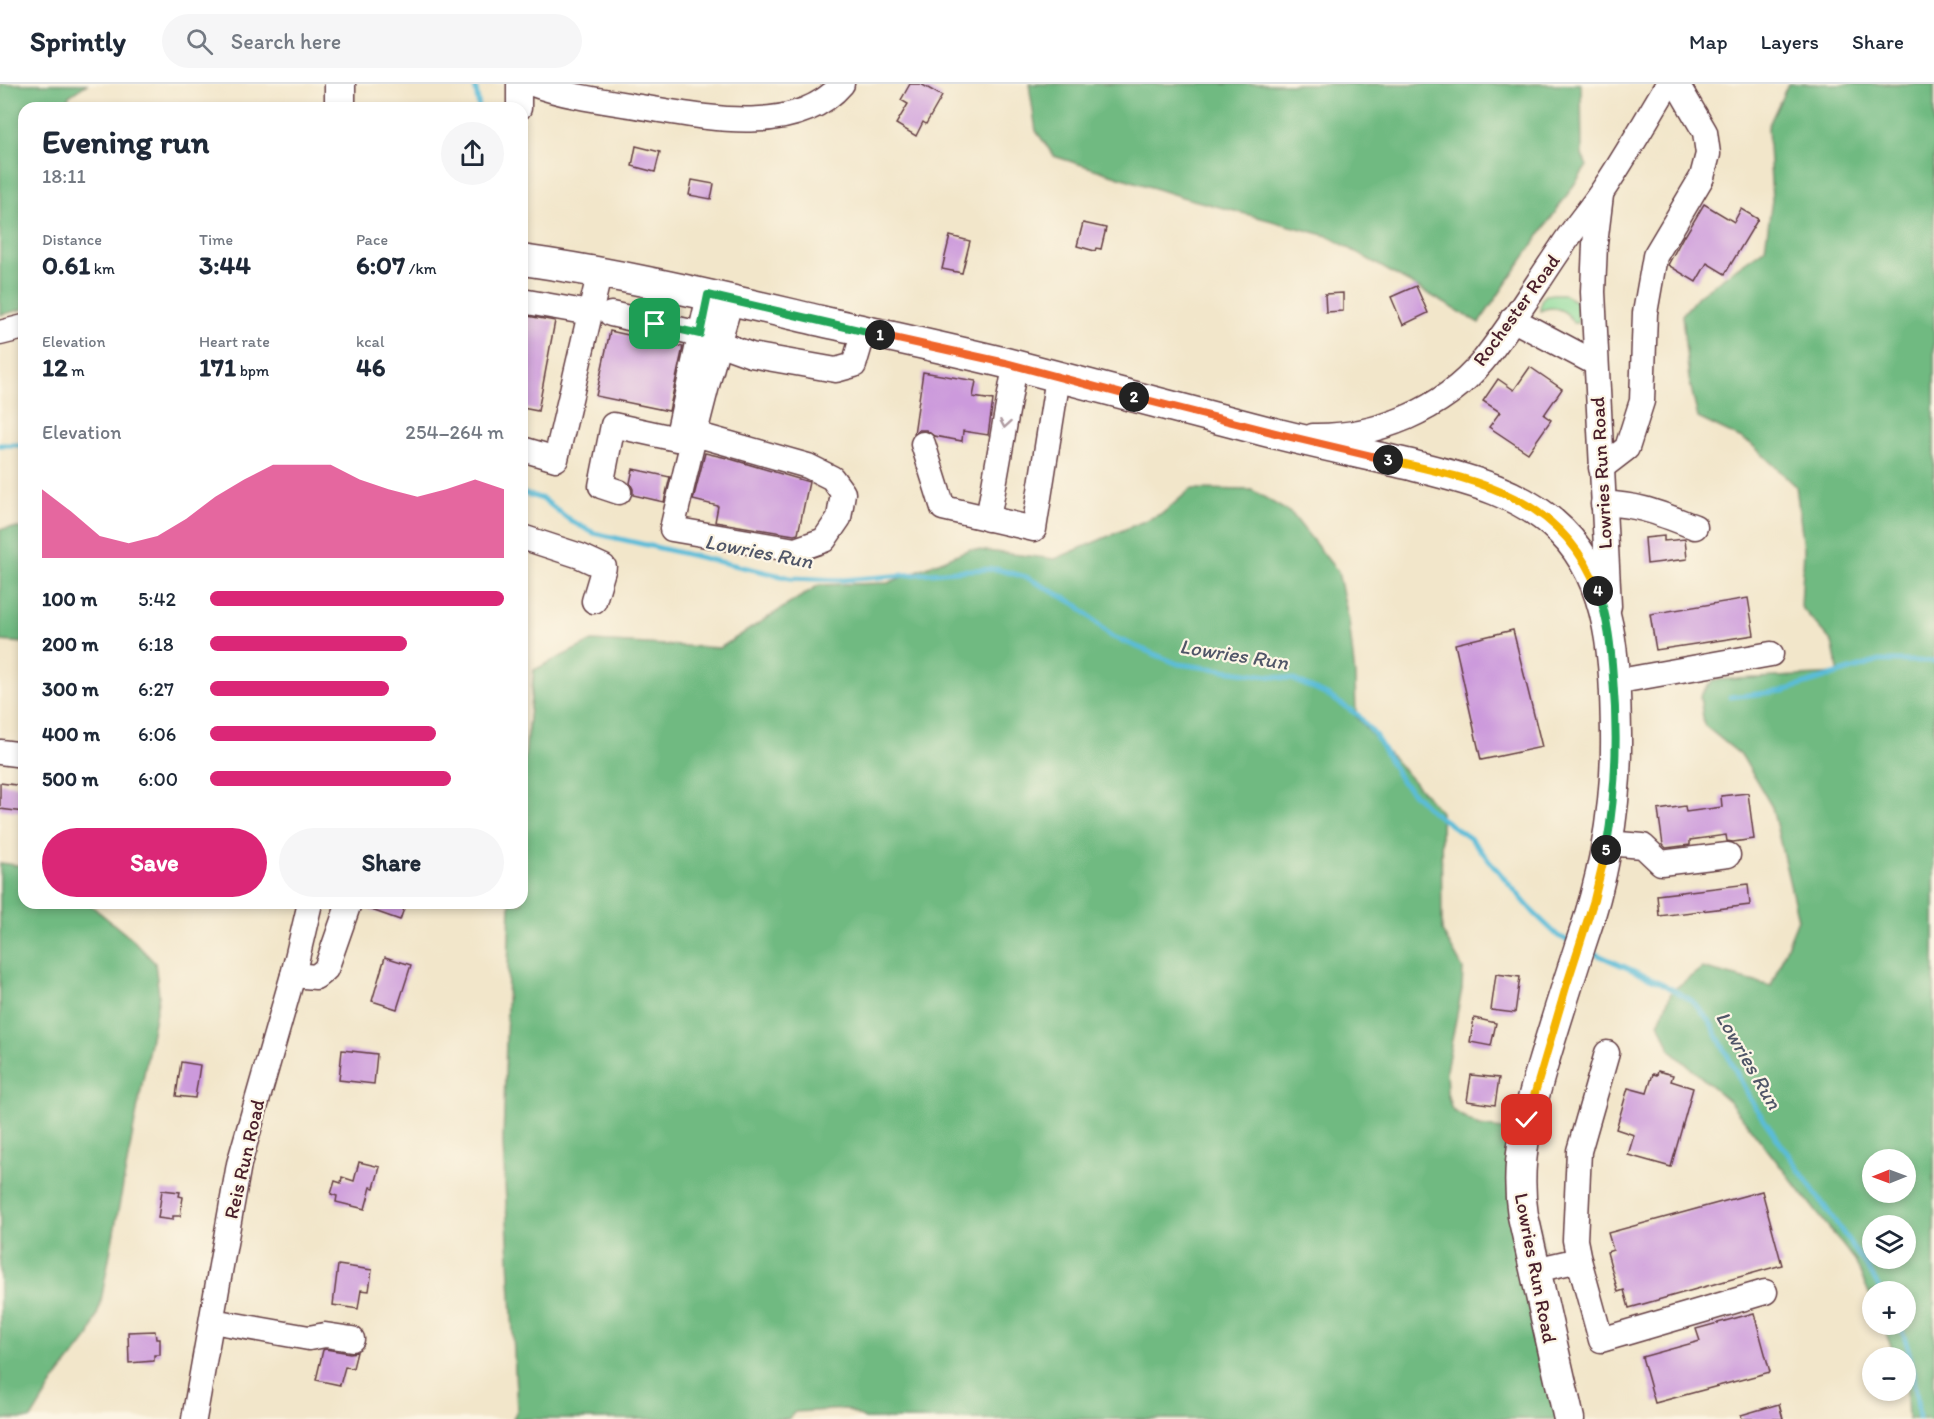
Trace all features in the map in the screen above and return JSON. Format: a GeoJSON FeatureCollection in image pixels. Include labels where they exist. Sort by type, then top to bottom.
{"type":"FeatureCollection","features":[{"type":"Feature","properties":{"kind":"main road"},"geometry":{"type":"LineString","coordinates":[[340,84],[340,102]]}},
{"type":"Feature","properties":{"kind":"main road","name":"Rochester Road"},"geometry":{"type":"LineString","coordinates":[[528,261],[600,271],[864,331],[1015,366],[1287,436]]}},
{"type":"Feature","properties":{"kind":"main road"},"geometry":{"type":"LineString","coordinates":[[1287,436],[1435,471],[1492,488],[1510,495],[1536,511],[1573,543],[1584,559],[1601,598],[1611,644]]}},
{"type":"Feature","properties":{"kind":"main road","name":"Lowries Run Road"},"geometry":{"type":"LineString","coordinates":[[1569,1419],[1534,1270],[1520,1196],[1519,1165],[1527,1120],[1591,911],[1607,843],[1615,778],[1616,740],[1611,644]]}},
{"type":"Feature","properties":{"kind":"street"},"geometry":{"type":"LineString","coordinates":[[519,84],[519,102]]}},
{"type":"Feature","properties":{"kind":"street"},"geometry":{"type":"LineString","coordinates":[[533,84],[592,99],[732,119],[772,118],[797,113],[833,95],[842,84]]}},
{"type":"Feature","properties":{"kind":"street","name":"Rochester Road"},"geometry":{"type":"LineString","coordinates":[[1287,436],[1323,436],[1362,432],[1392,423],[1426,408],[1457,386],[1482,362],[1601,192],[1668,84]]}},
{"type":"Feature","properties":{"kind":"street"},"geometry":{"type":"LineString","coordinates":[[1601,468],[1628,448],[1642,401],[1645,313],[1655,256],[1702,177],[1708,154],[1705,132],[1677,84]]}},
{"type":"Feature","properties":{"kind":"street","name":"Lowries Run Road"},"geometry":{"type":"LineString","coordinates":[[1601,192],[1595,244],[1593,292],[1611,644]]}},
{"type":"Feature","properties":{"kind":"street"},"geometry":{"type":"LineString","coordinates":[[528,451],[556,459],[600,314],[600,271]]}},
{"type":"Feature","properties":{"kind":"street"},"geometry":{"type":"LineString","coordinates":[[619,492],[601,486],[613,425],[677,440],[720,298]]}},
{"type":"Feature","properties":{"kind":"street"},"geometry":{"type":"LineString","coordinates":[[528,303],[600,314],[709,339],[751,355],[836,370],[854,365],[864,331]]}},
{"type":"Feature","properties":{"kind":"street"},"geometry":{"type":"LineString","coordinates":[[1512,319],[1595,363]]}},
{"type":"Feature","properties":{"kind":"street"},"geometry":{"type":"LineString","coordinates":[[0,333],[18,328]]}},
{"type":"Feature","properties":{"kind":"street"},"geometry":{"type":"LineString","coordinates":[[695,434],[808,466],[832,478],[843,493],[839,518],[824,540],[795,550],[672,529],[695,434],[709,339]]}},
{"type":"Feature","properties":{"kind":"street"},"geometry":{"type":"LineString","coordinates":[[988,519],[1015,366]]}},
{"type":"Feature","properties":{"kind":"street"},"geometry":{"type":"LineString","coordinates":[[923,444],[943,508],[1034,530],[1058,377]]}},
{"type":"Feature","properties":{"kind":"street"},"geometry":{"type":"LineString","coordinates":[[1603,504],[1622,503],[1641,507],[1695,527]]}},
{"type":"Feature","properties":{"kind":"street"},"geometry":{"type":"LineString","coordinates":[[528,539],[580,556],[604,567],[594,601]]}},
{"type":"Feature","properties":{"kind":"street"},"geometry":{"type":"LineString","coordinates":[[1614,682],[1771,654]]}},
{"type":"Feature","properties":{"kind":"street"},"geometry":{"type":"LineString","coordinates":[[0,752],[18,754]]}},
{"type":"Feature","properties":{"kind":"street"},"geometry":{"type":"LineString","coordinates":[[1607,843],[1643,846],[1661,863],[1728,855]]}},
{"type":"Feature","properties":{"kind":"street","name":"Reis Run Road"},"geometry":{"type":"LineString","coordinates":[[194,1419],[239,1164],[293,975],[309,909]]}},
{"type":"Feature","properties":{"kind":"street"},"geometry":{"type":"LineString","coordinates":[[293,975],[316,976],[326,969],[348,909]]}},
{"type":"Feature","properties":{"kind":"street"},"geometry":{"type":"LineString","coordinates":[[1608,1053],[1579,1151],[1575,1240],[1601,1340],[1765,1292]]}},
{"type":"Feature","properties":{"kind":"street"},"geometry":{"type":"LineString","coordinates":[[1534,1270],[1579,1260]]}},
{"type":"Feature","properties":{"kind":"street"},"geometry":{"type":"LineString","coordinates":[[212,1321],[309,1338],[325,1335],[352,1339]]}},
{"type":"Feature","properties":{"kind":"green space"},"geometry":{"type":"Polygon","coordinates":[[[0,84],[87,84],[69,96],[68,102],[18,102],[18,310],[0,315],[0,84]]]}},
{"type":"Feature","properties":{"kind":"green space"},"geometry":{"type":"Polygon","coordinates":[[[1029,84],[1581,84],[1582,155],[1587,166],[1479,323],[1328,236],[1182,197],[1054,156],[1036,131],[1029,84]]]}},
{"type":"Feature","properties":{"kind":"green space"},"geometry":{"type":"Polygon","coordinates":[[[1788,84],[1934,84],[1934,1419],[1908,1419],[1907,1401],[1916,1401],[1916,1347],[1892,1347],[1886,1335],[1916,1335],[1916,1281],[1864,1281],[1855,1261],[1730,1102],[1671,1051],[1659,1022],[1672,991],[1702,968],[1771,986],[1798,919],[1772,807],[1742,756],[1704,725],[1700,696],[1713,680],[1839,674],[1832,642],[1801,607],[1804,549],[1796,486],[1750,443],[1698,418],[1689,379],[1682,315],[1699,295],[1765,248],[1772,200],[1768,127],[1788,84]]]}},
{"type":"Feature","properties":{"kind":"green space"},"geometry":{"type":"Polygon","coordinates":[[[1563,294],[1577,302],[1578,323],[1573,323],[1568,315],[1555,308],[1540,311],[1541,300],[1546,295],[1563,294]]]}},
{"type":"Feature","properties":{"kind":"green space"},"geometry":{"type":"Polygon","coordinates":[[[1191,489],[1252,490],[1292,514],[1338,572],[1349,621],[1355,676],[1356,717],[1441,812],[1442,931],[1463,969],[1462,989],[1446,1070],[1447,1093],[1452,1110],[1479,1126],[1525,1132],[1569,1419],[865,1419],[846,1409],[795,1412],[788,1419],[513,1419],[517,1410],[503,1144],[510,909],[528,909],[528,727],[534,670],[592,641],[720,648],[819,585],[888,583],[970,549],[1055,559],[1163,513],[1191,489]]]}},
{"type":"Feature","properties":{"kind":"green space"},"geometry":{"type":"Polygon","coordinates":[[[18,528],[18,642],[0,641],[0,529],[18,528]]]}},
{"type":"Feature","properties":{"kind":"green space"},"geometry":{"type":"Polygon","coordinates":[[[0,863],[18,865],[18,909],[95,909],[134,941],[155,963],[159,995],[100,1306],[90,1335],[53,1383],[31,1419],[0,1419],[0,863]]]}},
{"type":"Feature","properties":{"kind":"building"},"geometry":{"type":"Polygon","coordinates":[[[910,84],[921,84],[942,96],[926,124],[923,122],[916,136],[896,124],[908,104],[901,100],[910,84]]]}},
{"type":"Feature","properties":{"kind":"building"},"geometry":{"type":"Polygon","coordinates":[[[636,146],[660,152],[655,172],[632,166],[636,146]]]}},
{"type":"Feature","properties":{"kind":"building"},"geometry":{"type":"Polygon","coordinates":[[[692,180],[714,184],[711,199],[689,195],[692,180]]]}},
{"type":"Feature","properties":{"kind":"building"},"geometry":{"type":"Polygon","coordinates":[[[1704,204],[1734,222],[1741,209],[1758,219],[1725,274],[1707,263],[1696,282],[1668,265],[1704,204]]]}},
{"type":"Feature","properties":{"kind":"building"},"geometry":{"type":"Polygon","coordinates":[[[1083,223],[1106,228],[1101,249],[1096,248],[1095,251],[1077,246],[1083,223]]]}},
{"type":"Feature","properties":{"kind":"building"},"geometry":{"type":"Polygon","coordinates":[[[950,236],[970,241],[962,273],[942,269],[950,236]]]}},
{"type":"Feature","properties":{"kind":"building"},"geometry":{"type":"Polygon","coordinates":[[[1416,286],[1428,313],[1403,325],[1391,297],[1416,286]]]}},
{"type":"Feature","properties":{"kind":"building"},"geometry":{"type":"Polygon","coordinates":[[[1343,293],[1343,311],[1326,312],[1325,294],[1343,293]]]}},
{"type":"Feature","properties":{"kind":"building"},"geometry":{"type":"Polygon","coordinates":[[[528,316],[555,321],[538,411],[528,409],[528,316]]]}},
{"type":"Feature","properties":{"kind":"building"},"geometry":{"type":"Polygon","coordinates":[[[610,331],[683,347],[669,411],[596,396],[610,331]]]}},
{"type":"Feature","properties":{"kind":"building"},"geometry":{"type":"Polygon","coordinates":[[[1530,367],[1562,389],[1544,415],[1551,420],[1528,453],[1489,427],[1500,412],[1483,401],[1498,379],[1514,390],[1530,367]]]}},
{"type":"Feature","properties":{"kind":"building"},"geometry":{"type":"Polygon","coordinates":[[[923,372],[976,381],[973,397],[993,400],[988,435],[963,431],[962,441],[934,436],[926,430],[919,430],[914,434],[923,372]]]}},
{"type":"Feature","properties":{"kind":"building"},"geometry":{"type":"Polygon","coordinates":[[[705,453],[809,482],[798,534],[715,522],[718,506],[693,500],[705,453]]]}},
{"type":"Feature","properties":{"kind":"building"},"geometry":{"type":"Polygon","coordinates":[[[633,469],[670,477],[664,502],[633,495],[630,483],[633,469]]]}},
{"type":"Feature","properties":{"kind":"building"},"geometry":{"type":"Polygon","coordinates":[[[1664,536],[1664,541],[1685,539],[1687,559],[1647,564],[1645,538],[1664,536]]]}},
{"type":"Feature","properties":{"kind":"building"},"geometry":{"type":"Polygon","coordinates":[[[1748,598],[1754,635],[1656,650],[1650,614],[1748,598]]]}},
{"type":"Feature","properties":{"kind":"building"},"geometry":{"type":"Polygon","coordinates":[[[1513,630],[1542,747],[1481,760],[1455,644],[1513,630]]]}},
{"type":"Feature","properties":{"kind":"building"},"geometry":{"type":"Polygon","coordinates":[[[0,783],[18,785],[18,811],[0,809],[0,783]]]}},
{"type":"Feature","properties":{"kind":"building"},"geometry":{"type":"Polygon","coordinates":[[[1748,793],[1754,839],[1733,842],[1727,841],[1726,835],[1690,840],[1690,845],[1666,848],[1663,845],[1658,810],[1685,806],[1686,812],[1722,807],[1721,796],[1748,793]]]}},
{"type":"Feature","properties":{"kind":"building"},"geometry":{"type":"Polygon","coordinates":[[[1748,884],[1750,905],[1659,916],[1657,895],[1748,884]]]}},
{"type":"Feature","properties":{"kind":"building"},"geometry":{"type":"Polygon","coordinates":[[[369,909],[404,909],[400,920],[369,909]]]}},
{"type":"Feature","properties":{"kind":"building"},"geometry":{"type":"Polygon","coordinates":[[[385,957],[411,965],[397,1009],[372,1001],[385,957]]]}},
{"type":"Feature","properties":{"kind":"building"},"geometry":{"type":"Polygon","coordinates":[[[1496,974],[1520,977],[1515,1013],[1491,1010],[1496,974]]]}},
{"type":"Feature","properties":{"kind":"building"},"geometry":{"type":"Polygon","coordinates":[[[1474,1018],[1496,1023],[1491,1046],[1470,1042],[1474,1018]]]}},
{"type":"Feature","properties":{"kind":"building"},"geometry":{"type":"Polygon","coordinates":[[[342,1050],[377,1054],[374,1084],[339,1080],[342,1050]]]}},
{"type":"Feature","properties":{"kind":"building"},"geometry":{"type":"Polygon","coordinates":[[[181,1062],[200,1065],[195,1098],[176,1096],[181,1062]]]}},
{"type":"Feature","properties":{"kind":"building"},"geometry":{"type":"Polygon","coordinates":[[[1658,1071],[1673,1075],[1671,1081],[1693,1088],[1671,1167],[1628,1155],[1634,1135],[1616,1129],[1628,1088],[1647,1093],[1653,1074],[1657,1075],[1658,1071]]]}},
{"type":"Feature","properties":{"kind":"building"},"geometry":{"type":"Polygon","coordinates":[[[1471,1075],[1499,1078],[1495,1105],[1467,1101],[1471,1075]]]}},
{"type":"Feature","properties":{"kind":"building"},"geometry":{"type":"Polygon","coordinates":[[[359,1162],[380,1167],[365,1209],[336,1202],[337,1196],[331,1194],[335,1181],[341,1183],[342,1177],[354,1181],[359,1162]]]}},
{"type":"Feature","properties":{"kind":"building"},"geometry":{"type":"Polygon","coordinates":[[[162,1190],[180,1192],[179,1196],[183,1197],[180,1216],[173,1216],[173,1220],[158,1218],[162,1190]]]}},
{"type":"Feature","properties":{"kind":"building"},"geometry":{"type":"Polygon","coordinates":[[[1762,1191],[1782,1265],[1629,1308],[1624,1290],[1618,1292],[1607,1252],[1613,1250],[1608,1233],[1762,1191]]]}},
{"type":"Feature","properties":{"kind":"building"},"geometry":{"type":"Polygon","coordinates":[[[338,1265],[372,1270],[369,1291],[361,1290],[358,1309],[333,1305],[338,1265]]]}},
{"type":"Feature","properties":{"kind":"building"},"geometry":{"type":"Polygon","coordinates":[[[1754,1313],[1770,1372],[1655,1403],[1642,1357],[1700,1341],[1696,1329],[1754,1313]]]}},
{"type":"Feature","properties":{"kind":"building"},"geometry":{"type":"Polygon","coordinates":[[[155,1331],[156,1339],[160,1339],[160,1355],[154,1355],[154,1361],[129,1363],[128,1332],[155,1331]]]}},
{"type":"Feature","properties":{"kind":"building"},"geometry":{"type":"Polygon","coordinates":[[[325,1349],[357,1352],[353,1368],[345,1367],[340,1385],[316,1380],[325,1349]]]}},
{"type":"Feature","properties":{"kind":"building"},"geometry":{"type":"Polygon","coordinates":[[[1779,1404],[1783,1419],[1742,1419],[1741,1415],[1779,1404]]]}},
{"type":"Feature","properties":{"kind":"waterway"},"geometry":{"type":"LineString","coordinates":[[475,84],[478,102]]}},
{"type":"Feature","properties":{"kind":"waterway","name":"Lowries Run"},"geometry":{"type":"LineString","coordinates":[[0,445],[18,445]]}},
{"type":"Feature","properties":{"kind":"waterway","name":"Lowries Run"},"geometry":{"type":"LineString","coordinates":[[528,495],[543,499],[571,521],[594,533],[790,578],[842,580],[996,569],[1026,577],[1076,604],[1111,636],[1178,664],[1292,679],[1329,696],[1358,715],[1375,735],[1402,782],[1431,811],[1471,839],[1534,913],[1558,936],[1571,942]]}},
{"type":"Feature","properties":{"kind":"waterway"},"geometry":{"type":"LineString","coordinates":[[1730,697],[1783,691],[1879,661],[1934,661]]}},
{"type":"Feature","properties":{"kind":"waterway","name":"Lowries Run"},"geometry":{"type":"LineString","coordinates":[[1587,950],[1661,983],[1691,1000],[1709,1020],[1753,1104],[1875,1281]]}},
{"type":"Feature","properties":{"kind":"waterway","name":"Lowries Run"},"geometry":{"type":"LineString","coordinates":[[1904,1335],[1911,1359],[1919,1419]]}},
{"type":"Feature","properties":{"kind":"route"},"geometry":{"type":"LineString","coordinates":[[655,324],[700,334],[708,295],[1006,363],[1287,436],[1435,471],[1510,495],[1545,517],[1559,529],[1584,559],[1601,598],[1611,644],[1615,697],[1615,778],[1611,824],[1603,866],[1527,1120]]}}]}
